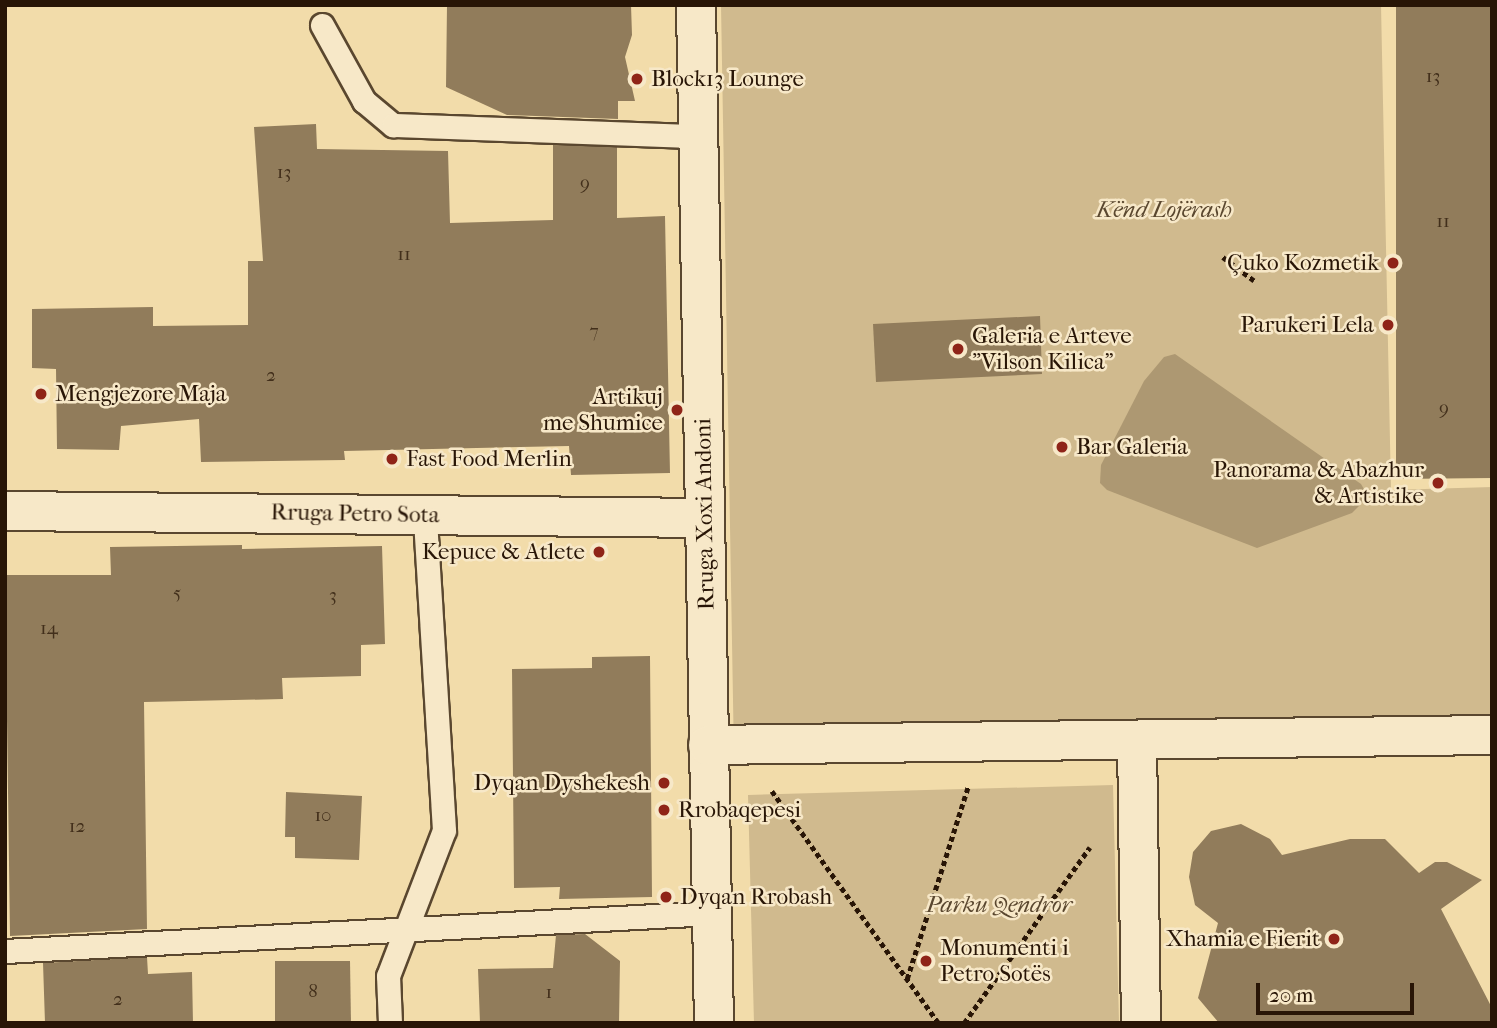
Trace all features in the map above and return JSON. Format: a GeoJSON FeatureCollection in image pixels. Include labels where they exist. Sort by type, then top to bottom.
{"type":"FeatureCollection","features":[{"type":"Feature","properties":{"kind":"street","name":"Rruga Xoxi Andoni"},"geometry":{"type":"LineString","coordinates":[[696,5],[705,519],[724,745],[712,913],[714,1023]]}},
{"type":"Feature","properties":{"kind":"street","name":"Rruga Petro Sota"},"geometry":{"type":"LineString","coordinates":[[5,511],[705,519]]}},
{"type":"Feature","properties":{"kind":"street"},"geometry":{"type":"LineString","coordinates":[[724,745],[1492,735]]}},
{"type":"Feature","properties":{"kind":"street"},"geometry":{"type":"LineString","coordinates":[[1137,740],[1140,1023]]}},
{"type":"Feature","properties":{"kind":"lane"},"geometry":{"type":"LineString","coordinates":[[322,25],[364,101],[393,125],[699,136]]}},
{"type":"Feature","properties":{"kind":"lane"},"geometry":{"type":"LineString","coordinates":[[390,1023],[388,976],[444,830],[425,515]]}},
{"type":"Feature","properties":{"kind":"lane"},"geometry":{"type":"LineString","coordinates":[[5,951],[712,913]]}},
{"type":"Feature","properties":{"kind":"path"},"geometry":{"type":"LineString","coordinates":[[1223,257],[1254,280]]}},
{"type":"Feature","properties":{"kind":"path"},"geometry":{"type":"LineString","coordinates":[[907,979],[982,742]]}},
{"type":"Feature","properties":{"kind":"path"},"geometry":{"type":"LineString","coordinates":[[724,745],[939,1023]]}},
{"type":"Feature","properties":{"kind":"path"},"geometry":{"type":"LineString","coordinates":[[964,1023],[1136,783]]}},
{"type":"Feature","properties":{"kind":"green space","name":"Kënd Lojërash"},"geometry":{"type":"Polygon","coordinates":[[[721,5],[1381,5],[1391,490],[1492,487],[1492,749],[734,758],[721,5]]]}},
{"type":"Feature","properties":{"kind":"green space","name":"Parku Qendror"},"geometry":{"type":"Polygon","coordinates":[[[1113,785],[1119,1023],[754,1023],[748,795],[1113,785]]]}},
{"type":"Feature","properties":{"kind":"shaded area"},"geometry":{"type":"Polygon","coordinates":[[[1175,354],[1361,484],[1365,499],[1352,513],[1257,548],[1107,490],[1100,483],[1101,465],[1144,381],[1164,357],[1175,354]]]}},
{"type":"Feature","properties":{"kind":"building"},"geometry":{"type":"Polygon","coordinates":[[[447,5],[631,5],[632,35],[625,57],[635,101],[618,101],[618,119],[507,115],[446,87],[447,5]]]}},
{"type":"Feature","properties":{"kind":"building"},"geometry":{"type":"Polygon","coordinates":[[[1396,5],[1492,5],[1492,478],[1396,479],[1396,5]]]}},
{"type":"Feature","properties":{"kind":"building"},"geometry":{"type":"Polygon","coordinates":[[[316,124],[317,149],[448,151],[450,223],[553,220],[553,145],[617,147],[617,218],[665,216],[670,473],[571,475],[569,446],[344,451],[345,460],[201,462],[199,419],[121,426],[119,450],[57,449],[56,369],[32,368],[32,309],[153,307],[153,326],[248,325],[248,261],[263,261],[254,127],[316,124]]]}},
{"type":"Feature","properties":{"kind":"building","name":"Galeria e Arteve \"Vilson Kilica\""},"geometry":{"type":"Polygon","coordinates":[[[1040,316],[1042,374],[876,382],[873,324],[1040,316]]]}},
{"type":"Feature","properties":{"kind":"building"},"geometry":{"type":"Polygon","coordinates":[[[242,545],[242,549],[382,546],[385,644],[361,645],[361,676],[282,678],[283,699],[144,702],[147,929],[10,936],[5,575],[111,575],[110,547],[242,545]]]}},
{"type":"Feature","properties":{"kind":"building"},"geometry":{"type":"Polygon","coordinates":[[[650,656],[652,897],[559,899],[560,887],[514,888],[512,669],[592,668],[592,657],[650,656]]]}},
{"type":"Feature","properties":{"kind":"building"},"geometry":{"type":"Polygon","coordinates":[[[286,792],[362,796],[359,860],[295,858],[295,837],[285,837],[286,792]]]}},
{"type":"Feature","properties":{"kind":"building","name":"Xhamia e Fierit"},"geometry":{"type":"Polygon","coordinates":[[[1241,824],[1270,839],[1282,855],[1350,839],[1385,839],[1419,873],[1435,862],[1447,862],[1482,880],[1441,909],[1492,1008],[1492,1023],[1219,1023],[1198,998],[1218,923],[1195,905],[1189,877],[1193,852],[1211,831],[1241,824]]]}},
{"type":"Feature","properties":{"kind":"building"},"geometry":{"type":"Polygon","coordinates":[[[585,934],[620,961],[619,1023],[480,1023],[478,969],[553,968],[556,935],[585,934]]]}},
{"type":"Feature","properties":{"kind":"building"},"geometry":{"type":"Polygon","coordinates":[[[147,957],[148,974],[192,972],[193,1023],[45,1023],[43,963],[147,957]]]}},
{"type":"Feature","properties":{"kind":"building"},"geometry":{"type":"Polygon","coordinates":[[[275,961],[350,961],[351,1023],[275,1023],[275,961]]]}},
{"type":"Feature","properties":{"kind":"place","name":"Block13 Lounge"},"geometry":{"type":"Point","coordinates":[637,79]}},
{"type":"Feature","properties":{"kind":"place","name":"Çuko Kozmetik"},"geometry":{"type":"Point","coordinates":[1393,263]}},
{"type":"Feature","properties":{"kind":"place","name":"Parukeri Lela"},"geometry":{"type":"Point","coordinates":[1388,325]}},
{"type":"Feature","properties":{"kind":"place","name":"Galeria e Arteve \"Vilson Kilica\""},"geometry":{"type":"Point","coordinates":[958,349]}},
{"type":"Feature","properties":{"kind":"place","name":"Mengjezore Maja"},"geometry":{"type":"Point","coordinates":[41,394]}},
{"type":"Feature","properties":{"kind":"place","name":"Artikuj me Shumice"},"geometry":{"type":"Point","coordinates":[677,410]}},
{"type":"Feature","properties":{"kind":"place","name":"Bar Galeria"},"geometry":{"type":"Point","coordinates":[1062,447]}},
{"type":"Feature","properties":{"kind":"place","name":"Fast Food Merlin"},"geometry":{"type":"Point","coordinates":[392,459]}},
{"type":"Feature","properties":{"kind":"place","name":"Panorama & Abazhur & Artistike"},"geometry":{"type":"Point","coordinates":[1438,483]}},
{"type":"Feature","properties":{"kind":"place","name":"Kepuce & Atlete"},"geometry":{"type":"Point","coordinates":[599,552]}},
{"type":"Feature","properties":{"kind":"place","name":"Dyqan Dyshekesh"},"geometry":{"type":"Point","coordinates":[664,783]}},
{"type":"Feature","properties":{"kind":"place","name":"Rrobaqepesi"},"geometry":{"type":"Point","coordinates":[664,810]}},
{"type":"Feature","properties":{"kind":"place","name":"Dyqan Rrobash"},"geometry":{"type":"Point","coordinates":[666,897]}},
{"type":"Feature","properties":{"kind":"place","name":"Xhamia e Fierit"},"geometry":{"type":"Point","coordinates":[1334,939]}},
{"type":"Feature","properties":{"kind":"place","name":"Monumenti i Petro Sotës"},"geometry":{"type":"Point","coordinates":[926,961]}}]}
